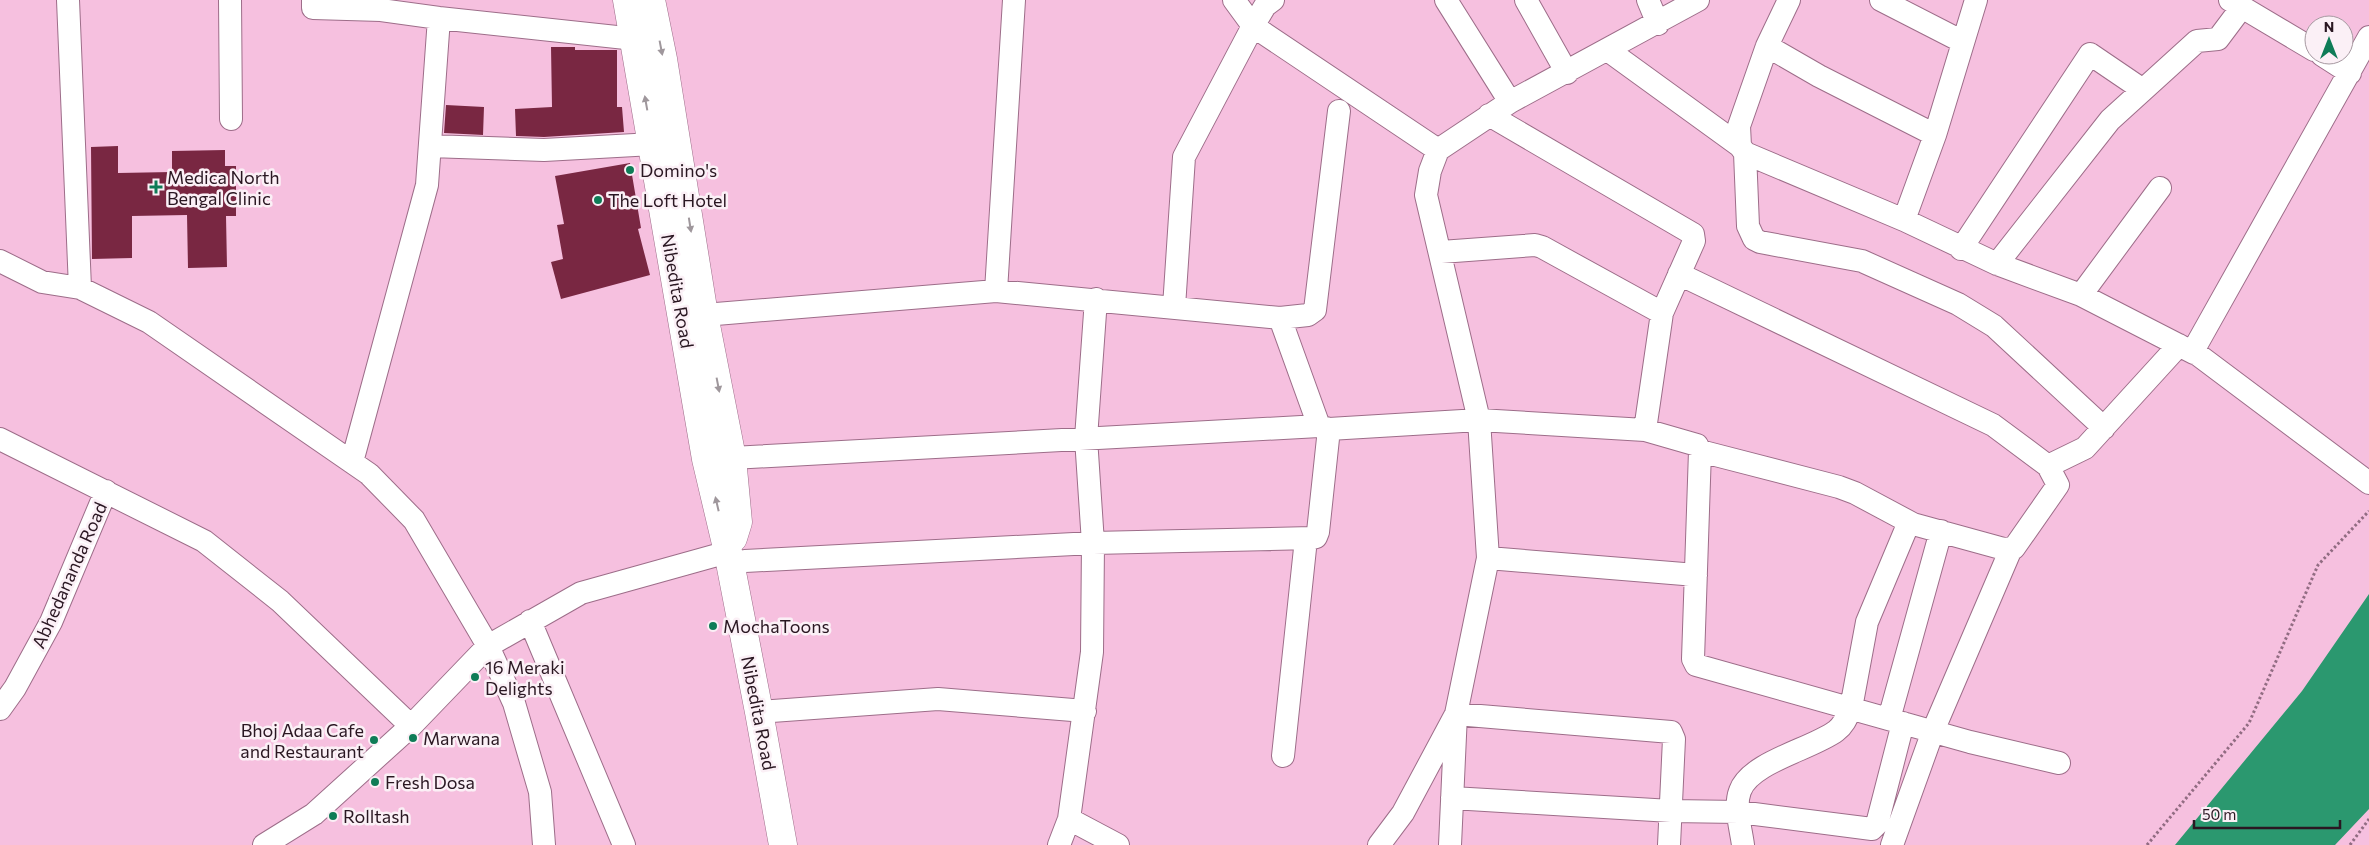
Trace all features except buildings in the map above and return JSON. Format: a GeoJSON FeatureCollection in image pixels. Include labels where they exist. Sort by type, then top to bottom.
{"type":"FeatureCollection","features":[{"type":"Feature","properties":{"kind":"street"},"geometry":{"type":"LineString","coordinates":[[68,0],[80,288]]}},
{"type":"Feature","properties":{"kind":"street"},"geometry":{"type":"LineString","coordinates":[[230,0],[231,119]]}},
{"type":"Feature","properties":{"kind":"street"},"geometry":{"type":"LineString","coordinates":[[313,0],[313,8],[381,5],[439,18],[635,39]]}},
{"type":"Feature","properties":{"kind":"street","name":"Nibedita Road"},"geometry":{"type":"LineString","coordinates":[[627,0],[706,459],[729,558],[760,712],[783,845]]}},
{"type":"Feature","properties":{"kind":"street","name":"Nibedita Road"},"geometry":{"type":"LineString","coordinates":[[651,0],[663,59],[704,315],[732,458],[738,522],[729,558]]}},
{"type":"Feature","properties":{"kind":"street"},"geometry":{"type":"LineString","coordinates":[[996,291],[1014,0]]}},
{"type":"Feature","properties":{"kind":"street"},"geometry":{"type":"LineString","coordinates":[[1234,0],[1253,26],[1438,150]]}},
{"type":"Feature","properties":{"kind":"street"},"geometry":{"type":"LineString","coordinates":[[1174,307],[1184,157],[1188,146],[1253,26],[1265,6],[1273,0]]}},
{"type":"Feature","properties":{"kind":"street"},"geometry":{"type":"LineString","coordinates":[[1446,0],[1510,102]]}},
{"type":"Feature","properties":{"kind":"street"},"geometry":{"type":"LineString","coordinates":[[1526,0],[1567,73]]}},
{"type":"Feature","properties":{"kind":"street"},"geometry":{"type":"LineString","coordinates":[[1648,0],[1658,24]]}},
{"type":"Feature","properties":{"kind":"street"},"geometry":{"type":"LineString","coordinates":[[1450,845],[1456,714],[1488,558],[1478,420],[1441,252],[1426,195],[1430,171],[1438,150],[1489,115],[1510,102],[1609,51],[1698,0]]}},
{"type":"Feature","properties":{"kind":"street"},"geometry":{"type":"LineString","coordinates":[[1789,0],[1767,46],[1739,126],[1748,226],[1754,239],[1760,242],[1862,261],[1958,304],[1994,326],[2104,428]]}},
{"type":"Feature","properties":{"kind":"street"},"geometry":{"type":"LineString","coordinates":[[1881,0],[1963,42]]}},
{"type":"Feature","properties":{"kind":"street"},"geometry":{"type":"LineString","coordinates":[[1904,220],[1935,135],[1976,0]]}},
{"type":"Feature","properties":{"kind":"street"},"geometry":{"type":"LineString","coordinates":[[1996,264],[2110,120],[2197,41],[2218,39],[2236,4],[2304,44]]}},
{"type":"Feature","properties":{"kind":"street"},"geometry":{"type":"LineString","coordinates":[[352,462],[424,195],[430,146],[439,18]]}},
{"type":"Feature","properties":{"kind":"street"},"geometry":{"type":"LineString","coordinates":[[2048,466],[2085,448],[2187,349],[2194,348],[2369,37]]}},
{"type":"Feature","properties":{"kind":"street"},"geometry":{"type":"LineString","coordinates":[[1767,46],[1819,76],[1935,135]]}},
{"type":"Feature","properties":{"kind":"street"},"geometry":{"type":"LineString","coordinates":[[1609,51],[1742,150],[1904,220],[1961,249],[1996,264],[2081,295],[2187,349],[2369,483]]}},
{"type":"Feature","properties":{"kind":"street"},"geometry":{"type":"LineString","coordinates":[[1961,249],[2090,54],[2143,90]]}},
{"type":"Feature","properties":{"kind":"street"},"geometry":{"type":"LineString","coordinates":[[2338,65],[2350,73]]}},
{"type":"Feature","properties":{"kind":"street"},"geometry":{"type":"LineString","coordinates":[[704,315],[996,291],[1280,318],[1308,315],[1315,310],[1339,112]]}},
{"type":"Feature","properties":{"kind":"street"},"geometry":{"type":"LineString","coordinates":[[1489,115],[1691,232],[1694,241],[1662,313],[1645,430]]}},
{"type":"Feature","properties":{"kind":"street"},"geometry":{"type":"LineString","coordinates":[[430,146],[544,150],[653,144]]}},
{"type":"Feature","properties":{"kind":"street"},"geometry":{"type":"LineString","coordinates":[[2081,295],[2160,188]]}},
{"type":"Feature","properties":{"kind":"street"},"geometry":{"type":"LineString","coordinates":[[1441,252],[1535,245],[1542,247],[1662,313]]}},
{"type":"Feature","properties":{"kind":"street"},"geometry":{"type":"LineString","coordinates":[[0,262],[42,282],[80,288],[149,322],[369,474],[414,520],[488,646],[514,703],[540,792],[544,845]]}},
{"type":"Feature","properties":{"kind":"street"},"geometry":{"type":"LineString","coordinates":[[1679,274],[1993,425],[2048,466],[2057,480],[2058,487],[2011,549],[1933,732],[1892,845]]}},
{"type":"Feature","properties":{"kind":"street"},"geometry":{"type":"LineString","coordinates":[[1059,845],[1069,819],[1092,652],[1093,543],[1086,438],[1096,300]]}},
{"type":"Feature","properties":{"kind":"street"},"geometry":{"type":"LineString","coordinates":[[264,845],[314,814],[411,726],[488,646],[581,593],[729,558],[745,561],[1093,543],[1306,539],[1316,537],[1318,532],[1324,427],[1280,318]]}},
{"type":"Feature","properties":{"kind":"street"},"geometry":{"type":"LineString","coordinates":[[732,458],[1086,438],[1478,420],[1645,430],[1693,443],[1697,445],[1700,452],[1693,659],[1696,665],[1933,732],[2058,763]]}},
{"type":"Feature","properties":{"kind":"street"},"geometry":{"type":"LineString","coordinates":[[0,439],[204,541],[280,600],[411,726]]}},
{"type":"Feature","properties":{"kind":"street"},"geometry":{"type":"LineString","coordinates":[[1700,452],[1838,487],[1854,493],[1909,522],[2004,549],[2011,549]]}},
{"type":"Feature","properties":{"kind":"street","name":"Abhedananda Road"},"geometry":{"type":"LineString","coordinates":[[0,710],[15,688],[51,622],[106,491]]}},
{"type":"Feature","properties":{"kind":"street"},"geometry":{"type":"LineString","coordinates":[[1743,845],[1739,812],[1739,792],[1751,775],[1837,730],[1846,719],[1851,708],[1867,622],[1909,522]]}},
{"type":"Feature","properties":{"kind":"street"},"geometry":{"type":"LineString","coordinates":[[1452,798],[1672,811],[1739,812],[1868,829],[1875,827],[1896,721],[1941,531]]}},
{"type":"Feature","properties":{"kind":"street"},"geometry":{"type":"LineString","coordinates":[[1283,756],[1306,539]]}},
{"type":"Feature","properties":{"kind":"street"},"geometry":{"type":"LineString","coordinates":[[1488,558],[1696,575]]}},
{"type":"Feature","properties":{"kind":"street"},"geometry":{"type":"LineString","coordinates":[[530,621],[624,845]]}},
{"type":"Feature","properties":{"kind":"street"},"geometry":{"type":"LineString","coordinates":[[760,712],[938,699],[1085,711]]}},
{"type":"Feature","properties":{"kind":"street"},"geometry":{"type":"LineString","coordinates":[[1456,714],[1671,732],[1674,739],[1669,845]]}},
{"type":"Feature","properties":{"kind":"street"},"geometry":{"type":"LineString","coordinates":[[1379,845],[1404,813],[1456,714]]}},
{"type":"Feature","properties":{"kind":"street"},"geometry":{"type":"LineString","coordinates":[[1069,819],[1118,845]]}},
{"type":"Feature","properties":{"kind":"path"},"geometry":{"type":"LineString","coordinates":[[2147,845],[2249,723],[2318,565],[2369,510]]}},
{"type":"Feature","properties":{"kind":"path"},"geometry":{"type":"LineString","coordinates":[[2350,845],[2369,819]]}},
{"type":"Feature","properties":{"kind":"shaded area"},"geometry":{"type":"Polygon","coordinates":[[[2369,594],[2369,809],[2335,845],[2175,845],[2302,691],[2369,594]]]}},
{"type":"Feature","properties":{"kind":"place","name":"Domino's"},"geometry":{"type":"Point","coordinates":[630,170]}},
{"type":"Feature","properties":{"kind":"place","name":"Medica North Bengal Clinic"},"geometry":{"type":"Point","coordinates":[156,187]}},
{"type":"Feature","properties":{"kind":"place","name":"The Loft Hotel"},"geometry":{"type":"Point","coordinates":[598,200]}},
{"type":"Feature","properties":{"kind":"place","name":"MochaToons"},"geometry":{"type":"Point","coordinates":[713,626]}},
{"type":"Feature","properties":{"kind":"place","name":"16 Meraki Delights"},"geometry":{"type":"Point","coordinates":[475,677]}},
{"type":"Feature","properties":{"kind":"place","name":"Marwana"},"geometry":{"type":"Point","coordinates":[413,738]}},
{"type":"Feature","properties":{"kind":"place","name":"Bhoj Adaa Cafe and Restaurant"},"geometry":{"type":"Point","coordinates":[374,740]}},
{"type":"Feature","properties":{"kind":"place","name":"Fresh Dosa"},"geometry":{"type":"Point","coordinates":[375,782]}},
{"type":"Feature","properties":{"kind":"place","name":"Rolltash"},"geometry":{"type":"Point","coordinates":[333,816]}}]}
